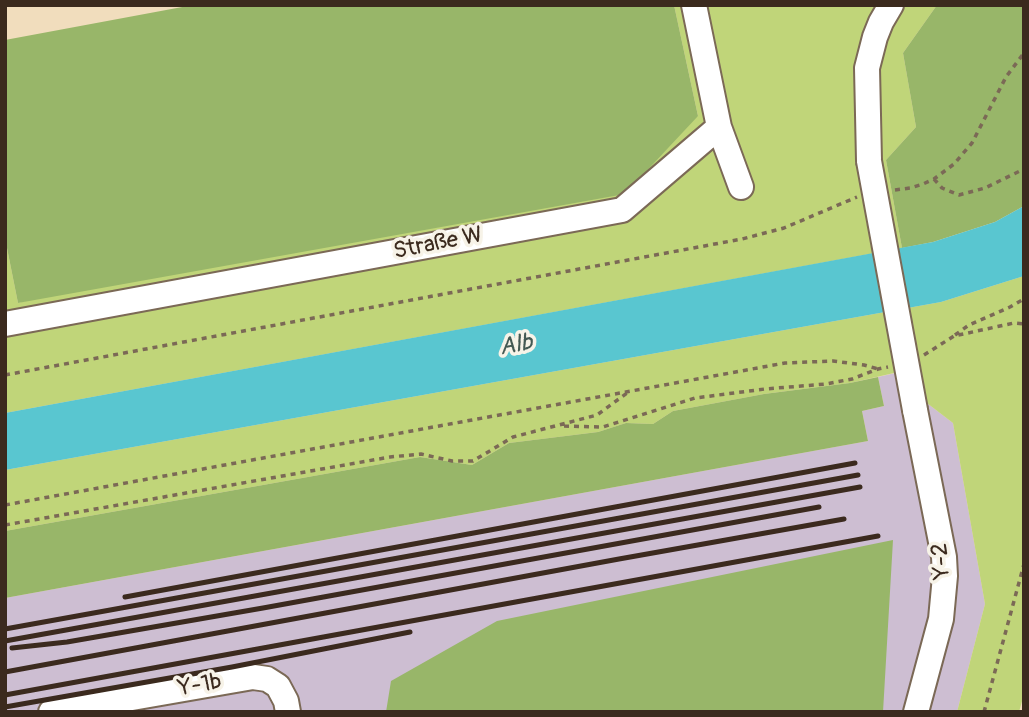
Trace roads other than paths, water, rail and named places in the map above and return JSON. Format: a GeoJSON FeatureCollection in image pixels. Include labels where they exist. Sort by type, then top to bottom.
{"type":"FeatureCollection","features":[{"type":"Feature","properties":{"kind":"street"},"geometry":{"type":"LineString","coordinates":[[694,5],[719,127],[741,187]]}},
{"type":"Feature","properties":{"kind":"street","name":"Y-2"},"geometry":{"type":"LineString","coordinates":[[891,5],[874,37],[867,68],[869,161],[944,557],[945,576],[941,619],[916,712]]}},
{"type":"Feature","properties":{"kind":"street","name":"Straße W"},"geometry":{"type":"LineString","coordinates":[[5,324],[622,210],[719,127]]}},
{"type":"Feature","properties":{"kind":"street","name":"Y-1b"},"geometry":{"type":"LineString","coordinates":[[51,712],[253,677],[267,679],[278,687],[286,701],[288,712]]}},
{"type":"Feature","properties":{"kind":"water","name":"Alb"},"geometry":{"type":"Polygon","coordinates":[[[1024,206],[1024,276],[941,302],[5,470],[5,413],[933,242],[995,222],[1024,206]]]}},
{"type":"Feature","properties":{"kind":"railway"},"geometry":{"type":"LineString","coordinates":[[125,597],[855,463]]}},
{"type":"Feature","properties":{"kind":"railway"},"geometry":{"type":"LineString","coordinates":[[5,629],[858,475]]}},
{"type":"Feature","properties":{"kind":"railway"},"geometry":{"type":"LineString","coordinates":[[5,641],[860,487]]}},
{"type":"Feature","properties":{"kind":"railway"},"geometry":{"type":"LineString","coordinates":[[12,648],[67,642],[263,608],[819,507]]}},
{"type":"Feature","properties":{"kind":"railway"},"geometry":{"type":"LineString","coordinates":[[5,672],[844,519]]}},
{"type":"Feature","properties":{"kind":"railway"},"geometry":{"type":"LineString","coordinates":[[5,695],[878,536]]}},
{"type":"Feature","properties":{"kind":"railway"},"geometry":{"type":"LineString","coordinates":[[5,707],[410,632]]}}]}
